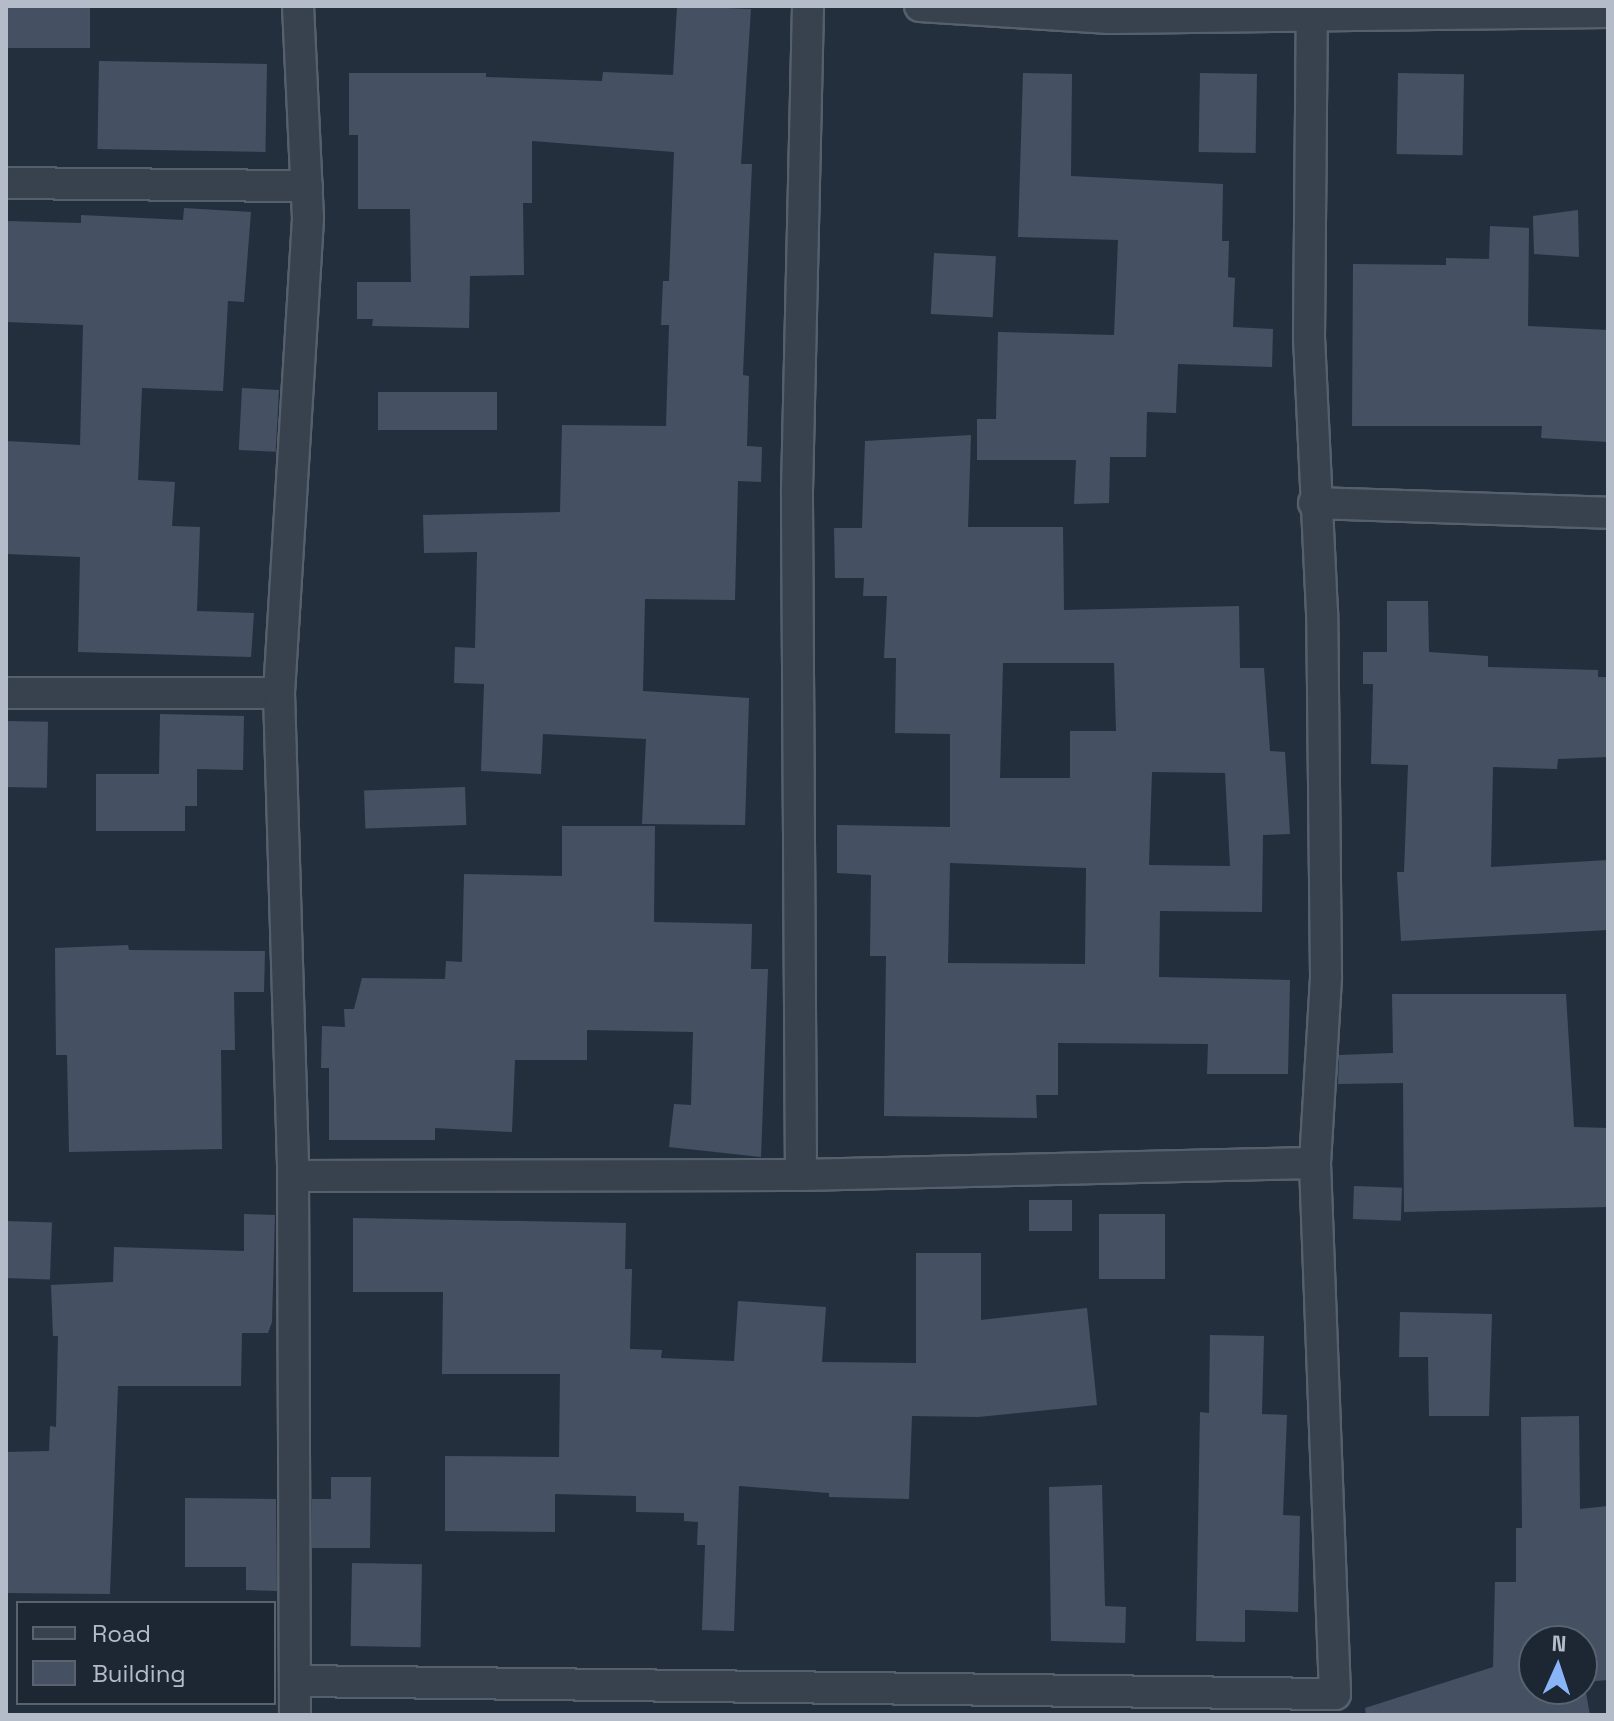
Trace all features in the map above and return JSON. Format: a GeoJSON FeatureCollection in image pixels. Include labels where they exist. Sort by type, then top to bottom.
{"type":"FeatureCollection","features":[{"type":"Feature","properties":{"kind":"street"},"geometry":{"type":"LineString","coordinates":[[295,1715],[293,1176],[279,693],[307,186],[298,6]]}},
{"type":"Feature","properties":{"kind":"street"},"geometry":{"type":"LineString","coordinates":[[801,1175],[797,491],[808,6]]}},
{"type":"Feature","properties":{"kind":"street"},"geometry":{"type":"LineString","coordinates":[[920,6],[1110,18],[1312,18],[1608,12]]}},
{"type":"Feature","properties":{"kind":"street"},"geometry":{"type":"LineString","coordinates":[[296,1681],[1335,1694],[1315,1163],[1326,976],[1322,613],[1314,503],[1309,338],[1312,18]]}},
{"type":"Feature","properties":{"kind":"street"},"geometry":{"type":"LineString","coordinates":[[6,183],[307,186]]}},
{"type":"Feature","properties":{"kind":"street"},"geometry":{"type":"LineString","coordinates":[[1314,503],[1608,513]]}},
{"type":"Feature","properties":{"kind":"street"},"geometry":{"type":"LineString","coordinates":[[6,693],[279,693]]}},
{"type":"Feature","properties":{"kind":"street"},"geometry":{"type":"LineString","coordinates":[[293,1176],[801,1175],[1315,1163]]}},
{"type":"Feature","properties":{"kind":"building"},"geometry":{"type":"Polygon","coordinates":[[[6,6],[90,6],[90,48],[6,48],[6,6]]]}},
{"type":"Feature","properties":{"kind":"building"},"geometry":{"type":"Polygon","coordinates":[[[677,6],[751,9],[741,164],[752,164],[743,375],[749,376],[747,446],[762,447],[761,482],[738,481],[735,600],[645,599],[643,691],[749,698],[745,825],[642,824],[646,739],[543,734],[541,774],[481,771],[484,684],[454,683],[455,647],[475,648],[477,552],[424,553],[423,515],[560,512],[562,425],[666,426],[669,325],[661,325],[663,281],[669,281],[674,152],[532,141],[532,203],[523,203],[524,275],[470,276],[469,328],[372,326],[373,319],[357,319],[357,282],[411,282],[410,209],[358,209],[358,135],[349,135],[349,73],[486,73],[486,77],[602,81],[603,72],[673,75],[677,6]]]}},
{"type":"Feature","properties":{"kind":"building"},"geometry":{"type":"Polygon","coordinates":[[[99,61],[267,64],[265,152],[97,149],[99,61]]]}},
{"type":"Feature","properties":{"kind":"building"},"geometry":{"type":"Polygon","coordinates":[[[1023,73],[1072,74],[1071,176],[1223,184],[1222,241],[1229,241],[1228,277],[1235,278],[1233,327],[1273,329],[1272,367],[1178,364],[1176,413],[1147,412],[1146,457],[1110,457],[1109,503],[1074,504],[1076,460],[977,460],[977,419],[996,419],[998,332],[1114,335],[1118,240],[1018,237],[1023,73]]]}},
{"type":"Feature","properties":{"kind":"building"},"geometry":{"type":"Polygon","coordinates":[[[1200,73],[1257,74],[1256,153],[1199,152],[1200,73]]]}},
{"type":"Feature","properties":{"kind":"building"},"geometry":{"type":"Polygon","coordinates":[[[1398,73],[1464,74],[1463,155],[1397,154],[1398,73]]]}},
{"type":"Feature","properties":{"kind":"building"},"geometry":{"type":"Polygon","coordinates":[[[184,208],[251,212],[244,302],[228,301],[223,391],[142,388],[138,480],[175,482],[172,526],[200,527],[197,611],[254,613],[251,657],[78,652],[80,557],[6,554],[6,441],[80,445],[83,325],[6,322],[6,221],[81,223],[81,215],[183,220],[184,208]]]}},
{"type":"Feature","properties":{"kind":"building"},"geometry":{"type":"Polygon","coordinates":[[[1578,210],[1579,257],[1534,254],[1533,216],[1578,210]]]}},
{"type":"Feature","properties":{"kind":"building"},"geometry":{"type":"Polygon","coordinates":[[[1490,226],[1529,228],[1528,326],[1608,330],[1608,442],[1541,438],[1542,426],[1352,426],[1353,264],[1446,265],[1446,258],[1489,259],[1490,226]]]}},
{"type":"Feature","properties":{"kind":"building"},"geometry":{"type":"Polygon","coordinates":[[[934,253],[996,256],[993,317],[931,314],[934,253]]]}},
{"type":"Feature","properties":{"kind":"building"},"geometry":{"type":"Polygon","coordinates":[[[242,388],[279,390],[276,452],[239,450],[242,388]]]}},
{"type":"Feature","properties":{"kind":"building"},"geometry":{"type":"Polygon","coordinates":[[[378,392],[497,392],[497,430],[378,430],[378,392]]]}},
{"type":"Feature","properties":{"kind":"building"},"geometry":{"type":"Polygon","coordinates":[[[971,435],[968,527],[1063,527],[1064,610],[1239,606],[1240,668],[1264,668],[1270,751],[1285,752],[1290,834],[1263,835],[1262,912],[1160,911],[1159,977],[1290,980],[1288,1074],[1207,1074],[1208,1044],[1058,1043],[1058,1095],[1036,1095],[1037,1118],[884,1116],[886,956],[870,956],[871,875],[837,873],[837,825],[950,827],[950,734],[895,733],[896,658],[884,658],[887,596],[863,596],[864,578],[835,578],[834,528],[862,528],[865,441],[971,435]],[[1003,663],[1000,778],[1070,778],[1070,731],[1116,731],[1114,663],[1003,663]],[[1152,772],[1149,865],[1230,866],[1225,773],[1152,772]],[[950,863],[948,963],[1085,964],[1086,868],[950,863]]]}},
{"type":"Feature","properties":{"kind":"building"},"geometry":{"type":"Polygon","coordinates":[[[1387,601],[1428,601],[1429,652],[1488,656],[1488,667],[1598,670],[1598,677],[1608,677],[1608,757],[1558,759],[1557,769],[1493,767],[1491,867],[1608,860],[1608,930],[1401,941],[1397,872],[1404,872],[1408,765],[1371,764],[1373,684],[1363,684],[1363,652],[1387,652],[1387,601]]]}},
{"type":"Feature","properties":{"kind":"building"},"geometry":{"type":"Polygon","coordinates":[[[160,714],[244,716],[243,770],[197,769],[197,806],[185,806],[185,831],[96,831],[96,774],[159,774],[160,714]]]}},
{"type":"Feature","properties":{"kind":"building"},"geometry":{"type":"Polygon","coordinates":[[[6,721],[48,722],[47,788],[6,787],[6,721]]]}},
{"type":"Feature","properties":{"kind":"building"},"geometry":{"type":"Polygon","coordinates":[[[465,787],[466,825],[365,829],[364,791],[465,787]]]}},
{"type":"Feature","properties":{"kind":"building"},"geometry":{"type":"Polygon","coordinates":[[[562,826],[655,826],[654,922],[752,924],[751,969],[768,969],[761,1157],[669,1147],[674,1104],[691,1105],[693,1032],[587,1030],[587,1060],[515,1060],[512,1132],[435,1128],[435,1140],[329,1140],[329,1068],[321,1068],[322,1026],[345,1027],[344,1009],[354,1009],[362,978],[445,979],[446,961],[462,962],[464,874],[562,876],[562,826]]]}},
{"type":"Feature","properties":{"kind":"building"},"geometry":{"type":"Polygon","coordinates":[[[128,945],[129,950],[265,951],[264,992],[234,992],[235,1050],[221,1050],[222,1149],[69,1152],[67,1055],[56,1055],[55,948],[128,945]]]}},
{"type":"Feature","properties":{"kind":"building"},"geometry":{"type":"Polygon","coordinates":[[[1392,994],[1566,994],[1574,1127],[1608,1128],[1608,1207],[1404,1212],[1403,1083],[1338,1084],[1339,1055],[1393,1053],[1392,994]]]}},
{"type":"Feature","properties":{"kind":"building"},"geometry":{"type":"Polygon","coordinates":[[[1354,1186],[1402,1188],[1401,1221],[1353,1219],[1354,1186]]]}},
{"type":"Feature","properties":{"kind":"building"},"geometry":{"type":"Polygon","coordinates":[[[1029,1200],[1072,1200],[1072,1231],[1029,1231],[1029,1200]]]}},
{"type":"Feature","properties":{"kind":"building"},"geometry":{"type":"Polygon","coordinates":[[[244,1214],[275,1215],[272,1322],[268,1333],[242,1333],[241,1386],[118,1386],[110,1594],[6,1593],[6,1452],[49,1451],[50,1426],[56,1427],[58,1336],[53,1336],[51,1285],[113,1282],[114,1247],[244,1251],[244,1214]]]}},
{"type":"Feature","properties":{"kind":"building"},"geometry":{"type":"Polygon","coordinates":[[[1099,1214],[1165,1214],[1165,1279],[1099,1279],[1099,1214]]]}},
{"type":"Feature","properties":{"kind":"building"},"geometry":{"type":"Polygon","coordinates":[[[353,1218],[626,1223],[625,1269],[632,1269],[630,1349],[662,1350],[661,1358],[734,1361],[738,1301],[826,1307],[822,1362],[916,1363],[916,1253],[981,1253],[981,1320],[1087,1308],[1097,1405],[978,1417],[912,1416],[909,1499],[829,1497],[829,1493],[739,1486],[734,1631],[702,1630],[705,1545],[697,1545],[698,1522],[684,1521],[684,1513],[636,1512],[636,1496],[555,1494],[555,1532],[445,1531],[445,1456],[559,1457],[560,1374],[442,1374],[443,1292],[353,1292],[353,1218]]]}},
{"type":"Feature","properties":{"kind":"building"},"geometry":{"type":"Polygon","coordinates":[[[6,1221],[52,1223],[50,1280],[6,1278],[6,1221]]]}},
{"type":"Feature","properties":{"kind":"building"},"geometry":{"type":"Polygon","coordinates":[[[1400,1312],[1492,1314],[1489,1416],[1429,1416],[1428,1357],[1399,1357],[1400,1312]]]}},
{"type":"Feature","properties":{"kind":"building"},"geometry":{"type":"Polygon","coordinates":[[[1210,1335],[1264,1336],[1262,1414],[1287,1415],[1283,1515],[1300,1516],[1298,1612],[1245,1610],[1245,1642],[1196,1641],[1200,1412],[1209,1413],[1210,1335]]]}},
{"type":"Feature","properties":{"kind":"building"},"geometry":{"type":"Polygon","coordinates":[[[1579,1416],[1580,1509],[1608,1506],[1608,1680],[1598,1681],[1598,1625],[1518,1625],[1518,1705],[1588,1705],[1590,1715],[1366,1715],[1365,1708],[1493,1667],[1495,1582],[1516,1582],[1516,1528],[1522,1528],[1521,1417],[1579,1416]]]}},
{"type":"Feature","properties":{"kind":"building"},"geometry":{"type":"Polygon","coordinates":[[[331,1477],[371,1477],[370,1548],[312,1548],[312,1499],[331,1499],[331,1477]]]}},
{"type":"Feature","properties":{"kind":"building"},"geometry":{"type":"Polygon","coordinates":[[[1102,1485],[1105,1606],[1126,1607],[1125,1643],[1051,1641],[1049,1487],[1102,1485]]]}},
{"type":"Feature","properties":{"kind":"building"},"geometry":{"type":"Polygon","coordinates":[[[185,1498],[276,1499],[277,1591],[246,1590],[246,1567],[185,1567],[185,1498]]]}},
{"type":"Feature","properties":{"kind":"building"},"geometry":{"type":"Polygon","coordinates":[[[352,1563],[422,1564],[421,1647],[351,1646],[352,1563]]]}}]}
